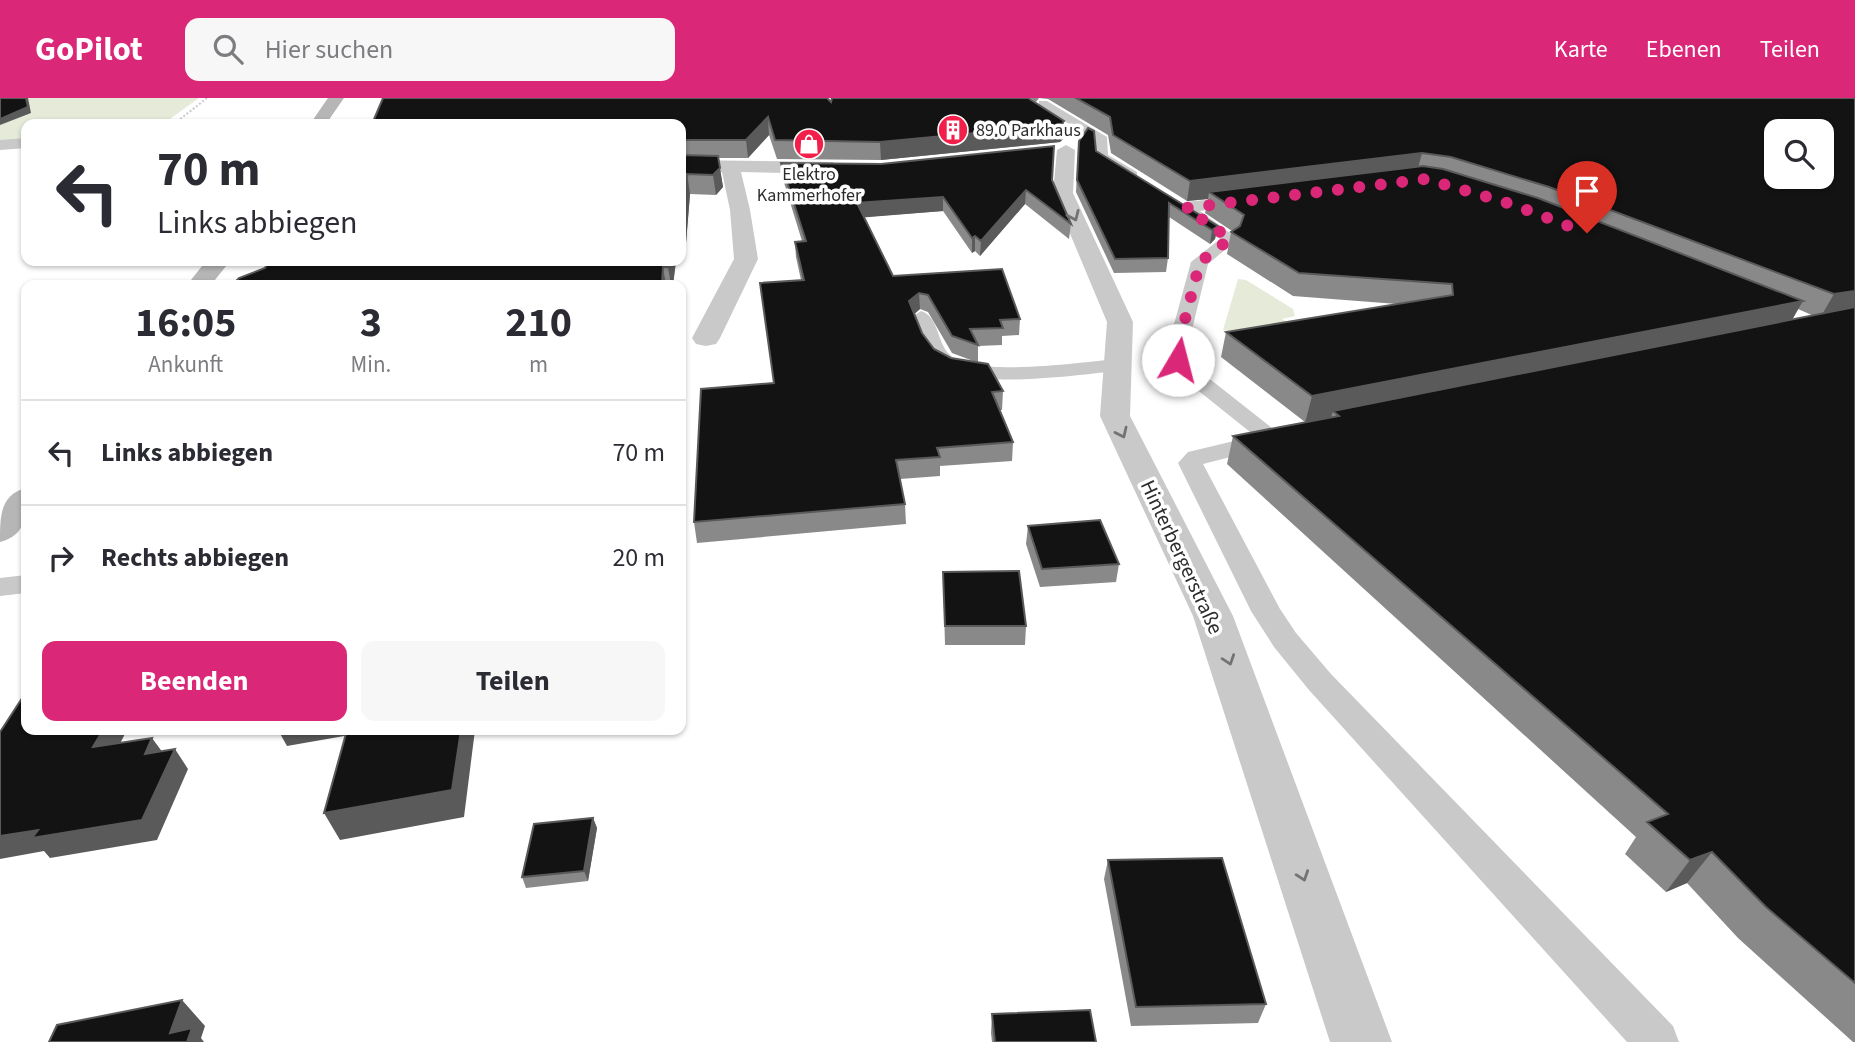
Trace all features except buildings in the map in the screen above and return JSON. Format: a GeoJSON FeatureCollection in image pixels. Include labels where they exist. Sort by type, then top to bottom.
{"type":"FeatureCollection","features":[{"type":"Feature","properties":{"kind":"main road"},"geometry":{"type":"LineString","coordinates":[[321,119],[336,98]]}},
{"type":"Feature","properties":{"kind":"main road"},"geometry":{"type":"LineString","coordinates":[[203,280],[214,266]]}},
{"type":"Feature","properties":{"kind":"main road"},"geometry":{"type":"LineString","coordinates":[[0,531],[21,504]]}},
{"type":"Feature","properties":{"kind":"street","name":"Hinterbergerstraße"},"geometry":{"type":"LineString","coordinates":[[1034,104],[1076,138],[1059,151],[1063,193],[1120,321],[1115,416],[1213,616],[1361,1042]]}},
{"type":"Feature","properties":{"kind":"street"},"geometry":{"type":"LineString","coordinates":[[0,145],[21,143]]}},
{"type":"Feature","properties":{"kind":"street"},"geometry":{"type":"LineString","coordinates":[[686,166],[854,169]]}},
{"type":"Feature","properties":{"kind":"street"},"geometry":{"type":"LineString","coordinates":[[706,338],[746,259],[740,210],[730,167]]}},
{"type":"Feature","properties":{"kind":"lane"},"geometry":{"type":"LineString","coordinates":[[1034,104],[1103,140],[1101,156],[1143,182]]}},
{"type":"Feature","properties":{"kind":"lane"},"geometry":{"type":"LineString","coordinates":[[1267,198],[1180,205],[1230,239],[1200,262],[1177,350],[1182,368],[1287,436],[1196,457],[1190,463],[1266,611],[1285,640],[1320,682],[1657,1042]]}},
{"type":"Feature","properties":{"kind":"lane"},"geometry":{"type":"LineString","coordinates":[[921,317],[943,360],[956,368],[989,372],[1117,365]]}},
{"type":"Feature","properties":{"kind":"lane"},"geometry":{"type":"LineString","coordinates":[[0,587],[21,585]]}},
{"type":"Feature","properties":{"kind":"path"},"geometry":{"type":"LineString","coordinates":[[180,119],[207,98]]}},
{"type":"Feature","properties":{"kind":"green space"},"geometry":{"type":"Polygon","coordinates":[[[0,98],[199,98],[170,119],[21,119],[21,139],[0,141],[0,98]]]}},
{"type":"Feature","properties":{"kind":"green space"},"geometry":{"type":"Polygon","coordinates":[[[1238,279],[1246,280],[1293,309],[1295,316],[1282,319],[1289,323],[1231,332],[1223,330],[1238,279]]]}},
{"type":"Feature","properties":{"kind":"place","name":"89.0 Parkhaus"},"geometry":{"type":"Point","coordinates":[953,130]}},
{"type":"Feature","properties":{"kind":"place","name":"Elektro Kammerhofer"},"geometry":{"type":"Point","coordinates":[809,144]}},
{"type":"Feature","properties":{"kind":"route"},"geometry":{"type":"LineString","coordinates":[[1178,360],[1177,350],[1200,262],[1227,244],[1230,239],[1186,208],[1426,179],[1511,204],[1587,233]]}}]}
